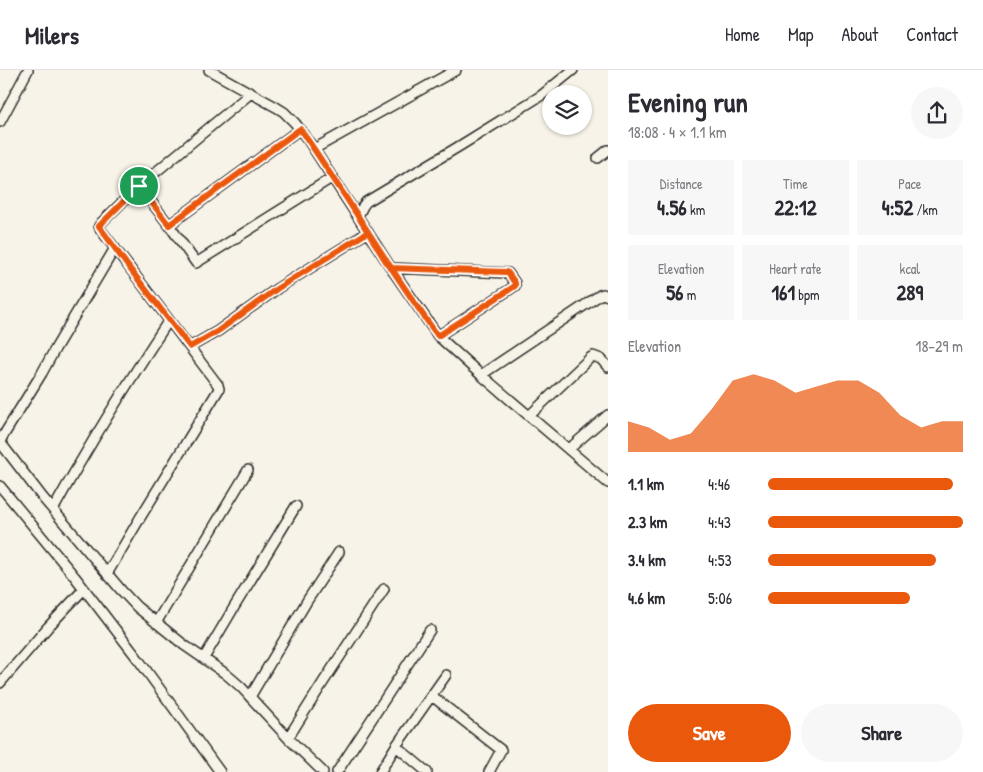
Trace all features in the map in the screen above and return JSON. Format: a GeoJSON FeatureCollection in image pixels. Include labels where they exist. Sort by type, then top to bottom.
{"type":"FeatureCollection","features":[{"type":"Feature","properties":{"kind":"street"},"geometry":{"type":"LineString","coordinates":[[0,122],[28,70]]}},
{"type":"Feature","properties":{"kind":"street"},"geometry":{"type":"LineString","coordinates":[[209,70],[284,112],[314,148],[390,268],[438,336],[608,483]]}},
{"type":"Feature","properties":{"kind":"street"},"geometry":{"type":"LineString","coordinates":[[314,148],[456,70]]}},
{"type":"Feature","properties":{"kind":"street"},"geometry":{"type":"LineString","coordinates":[[358,216],[366,202],[542,95],[573,70]]}},
{"type":"Feature","properties":{"kind":"street"},"geometry":{"type":"LineString","coordinates":[[107,574],[219,389],[218,385],[99,226],[139,186],[251,93]]}},
{"type":"Feature","properties":{"kind":"street"},"geometry":{"type":"LineString","coordinates":[[169,225],[300,129]]}},
{"type":"Feature","properties":{"kind":"street"},"geometry":{"type":"LineString","coordinates":[[598,158],[608,150]]}},
{"type":"Feature","properties":{"kind":"street"},"geometry":{"type":"LineString","coordinates":[[139,186],[196,263],[332,177]]}},
{"type":"Feature","properties":{"kind":"street"},"geometry":{"type":"LineString","coordinates":[[190,347],[218,331],[278,288],[368,232]]}},
{"type":"Feature","properties":{"kind":"street"},"geometry":{"type":"LineString","coordinates":[[115,248],[0,442],[53,510],[137,607],[184,645],[226,674],[323,772]]}},
{"type":"Feature","properties":{"kind":"street"},"geometry":{"type":"LineString","coordinates":[[390,268],[508,273],[515,286],[438,336]]}},
{"type":"Feature","properties":{"kind":"street"},"geometry":{"type":"LineString","coordinates":[[481,375],[600,295],[608,296]]}},
{"type":"Feature","properties":{"kind":"street"},"geometry":{"type":"LineString","coordinates":[[53,510],[132,376],[169,320]]}},
{"type":"Feature","properties":{"kind":"street"},"geometry":{"type":"LineString","coordinates":[[529,416],[593,356],[597,357],[608,367]]}},
{"type":"Feature","properties":{"kind":"street"},"geometry":{"type":"LineString","coordinates":[[569,449],[608,415]]}},
{"type":"Feature","properties":{"kind":"street"},"geometry":{"type":"LineString","coordinates":[[156,623],[248,470]]}},
{"type":"Feature","properties":{"kind":"street"},"geometry":{"type":"LineString","coordinates":[[0,486],[138,659],[217,771]]}},
{"type":"Feature","properties":{"kind":"street"},"geometry":{"type":"LineString","coordinates":[[204,658],[296,506]]}},
{"type":"Feature","properties":{"kind":"street"},"geometry":{"type":"LineString","coordinates":[[250,697],[307,601],[339,552]]}},
{"type":"Feature","properties":{"kind":"street"},"geometry":{"type":"LineString","coordinates":[[0,683],[48,627],[84,589]]}},
{"type":"Feature","properties":{"kind":"street"},"geometry":{"type":"LineString","coordinates":[[288,738],[384,589]]}},
{"type":"Feature","properties":{"kind":"street"},"geometry":{"type":"LineString","coordinates":[[337,772],[430,630]]}},
{"type":"Feature","properties":{"kind":"street"},"geometry":{"type":"LineString","coordinates":[[380,772],[446,675]]}},
{"type":"Feature","properties":{"kind":"street"},"geometry":{"type":"LineString","coordinates":[[432,696],[501,750],[489,772]]}},
{"type":"Feature","properties":{"kind":"street"},"geometry":{"type":"LineString","coordinates":[[396,746],[426,772]]}},
{"type":"Feature","properties":{"kind":"route"},"geometry":{"type":"LineString","coordinates":[[139,186],[99,226],[190,347],[218,331],[278,288],[368,232],[390,268],[506,272],[515,283],[515,286],[438,336],[390,268],[368,232],[358,216],[314,148],[300,129],[169,225],[139,186]]}}]}
